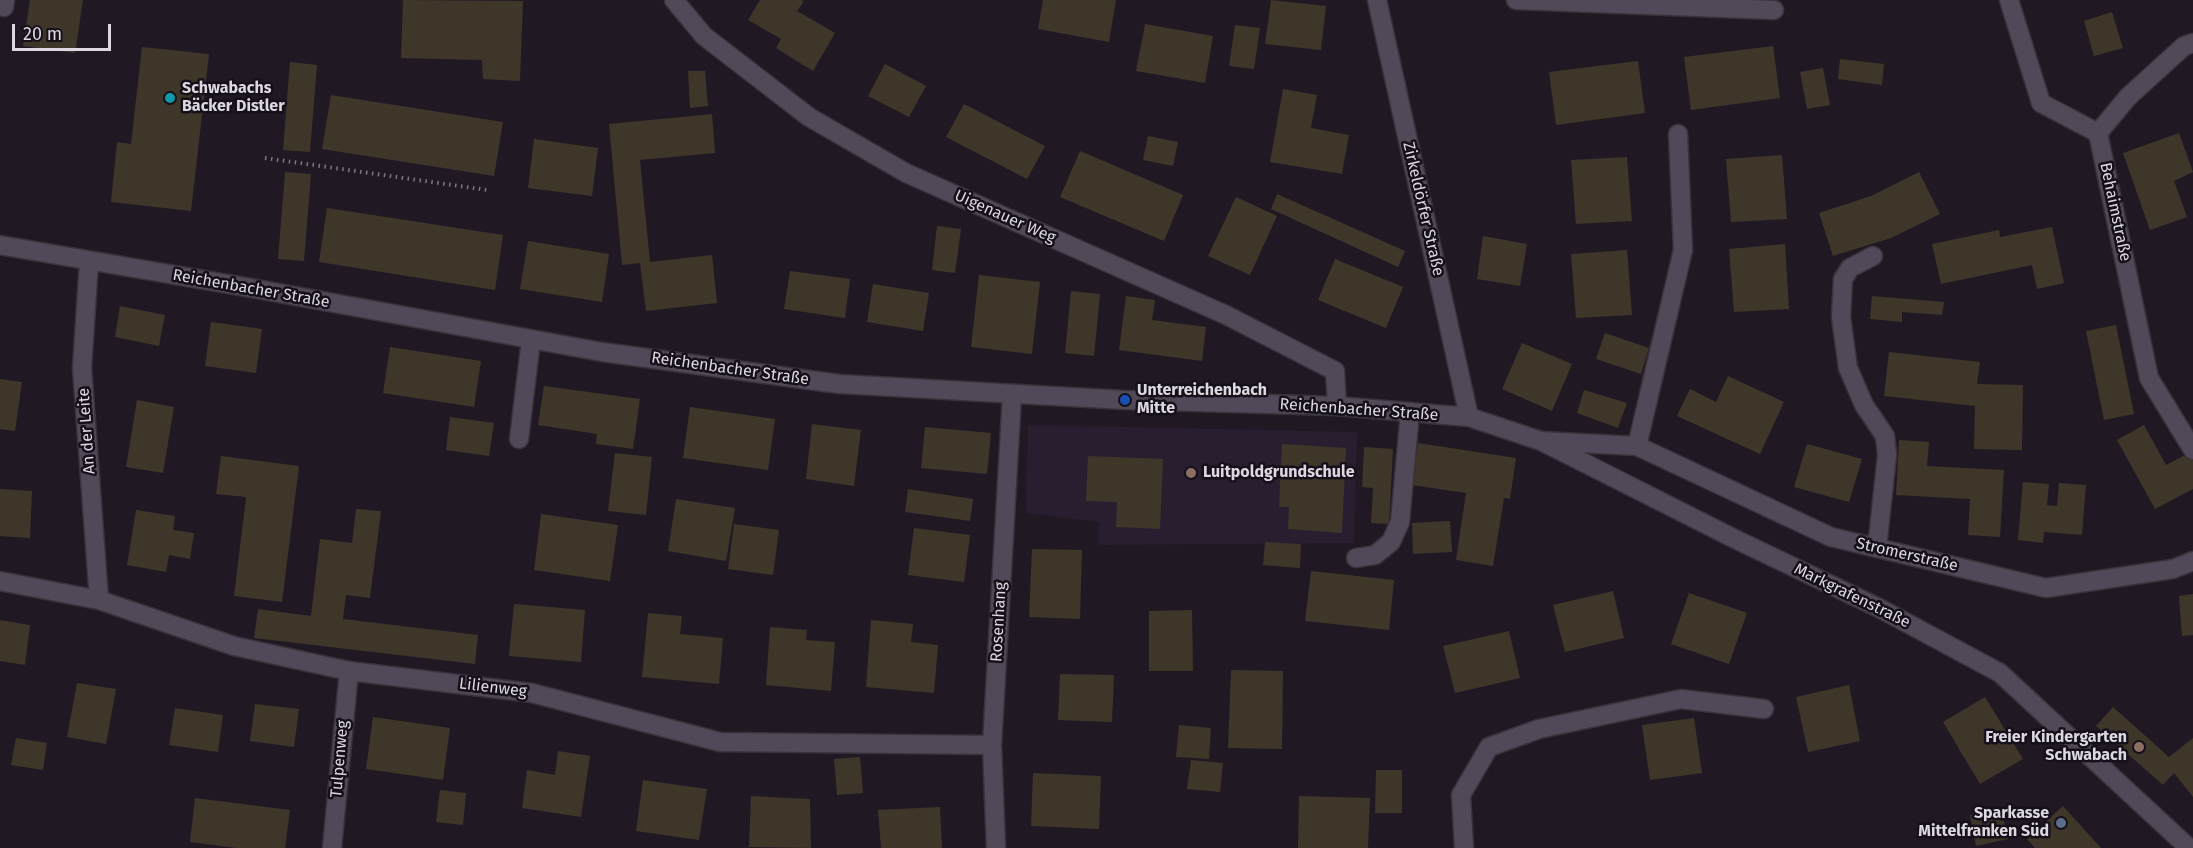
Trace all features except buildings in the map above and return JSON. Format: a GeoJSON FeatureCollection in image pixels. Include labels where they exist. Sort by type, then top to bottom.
{"type":"FeatureCollection","features":[{"type":"Feature","properties":{"kind":"street"},"geometry":{"type":"LineString","coordinates":[[0,6],[4,7],[5,0]]}},
{"type":"Feature","properties":{"kind":"street","name":"Uigenauer Weg"},"geometry":{"type":"LineString","coordinates":[[674,0],[704,36],[809,117],[906,173],[1226,315],[1335,371],[1337,406]]}},
{"type":"Feature","properties":{"kind":"street","name":"Zirkeldörfer Straße"},"geometry":{"type":"LineString","coordinates":[[1377,0],[1469,417]]}},
{"type":"Feature","properties":{"kind":"street"},"geometry":{"type":"LineString","coordinates":[[1516,0],[1774,10]]}},
{"type":"Feature","properties":{"kind":"street"},"geometry":{"type":"LineString","coordinates":[[2009,0],[2041,104],[2098,133],[2128,98],[2184,46],[2193,43]]}},
{"type":"Feature","properties":{"kind":"street","name":"Behaimstraße"},"geometry":{"type":"LineString","coordinates":[[2098,133],[2149,378],[2193,450]]}},
{"type":"Feature","properties":{"kind":"street"},"geometry":{"type":"LineString","coordinates":[[1637,446],[1683,250],[1678,134]]}},
{"type":"Feature","properties":{"kind":"street","name":"Reichenbacher Straße"},"geometry":{"type":"LineString","coordinates":[[0,244],[602,352],[839,384],[1012,395],[1337,406],[1469,417]]}},
{"type":"Feature","properties":{"kind":"street"},"geometry":{"type":"LineString","coordinates":[[1873,256],[1850,268],[1843,279],[1841,317],[1848,368],[1864,405],[1885,436],[1887,454],[1877,548]]}},
{"type":"Feature","properties":{"kind":"street","name":"An der Leite"},"geometry":{"type":"LineString","coordinates":[[89,261],[82,368],[99,600]]}},
{"type":"Feature","properties":{"kind":"street"},"geometry":{"type":"LineString","coordinates":[[519,439],[531,340]]}},
{"type":"Feature","properties":{"kind":"street","name":"Rosenhang"},"geometry":{"type":"LineString","coordinates":[[996,848],[992,746],[1012,395]]}},
{"type":"Feature","properties":{"kind":"street"},"geometry":{"type":"LineString","coordinates":[[1356,558],[1375,555],[1391,542],[1400,522],[1410,412]]}},
{"type":"Feature","properties":{"kind":"street","name":"Markgrafenstraße"},"geometry":{"type":"LineString","coordinates":[[1469,417],[1541,441],[1725,534],[1879,608],[2000,673],[2189,848]]}},
{"type":"Feature","properties":{"kind":"street","name":"Stromerstraße"},"geometry":{"type":"LineString","coordinates":[[1541,441],[1637,446],[1831,537],[2046,588],[2173,569],[2193,561]]}},
{"type":"Feature","properties":{"kind":"street","name":"Lilienweg"},"geometry":{"type":"LineString","coordinates":[[0,581],[99,600],[234,646],[349,670],[532,693],[720,741],[992,746]]}},
{"type":"Feature","properties":{"kind":"street","name":"Tulpenweg"},"geometry":{"type":"LineString","coordinates":[[332,848],[349,670]]}},
{"type":"Feature","properties":{"kind":"street"},"geometry":{"type":"LineString","coordinates":[[1464,848],[1461,795],[1489,747],[1539,729],[1681,699],[1764,709]]}},
{"type":"Feature","properties":{"kind":"path"},"geometry":{"type":"LineString","coordinates":[[264,158],[487,190]]}},
{"type":"Feature","properties":{"kind":"shaded area","name":"Luitpoldgrundschule"},"geometry":{"type":"Polygon","coordinates":[[[1028,425],[1357,432],[1354,543],[1099,545],[1099,522],[1026,513],[1028,425]]]}},
{"type":"Feature","properties":{"kind":"place","name":"Schwabachs Bäcker Distler"},"geometry":{"type":"Point","coordinates":[170,98]}},
{"type":"Feature","properties":{"kind":"place","name":"Unterreichenbach Mitte"},"geometry":{"type":"Point","coordinates":[1125,400]}},
{"type":"Feature","properties":{"kind":"place","name":"Luitpoldgrundschule"},"geometry":{"type":"Point","coordinates":[1191,473]}},
{"type":"Feature","properties":{"kind":"place","name":"Freier Kindergarten Schwabach"},"geometry":{"type":"Point","coordinates":[2139,747]}},
{"type":"Feature","properties":{"kind":"place","name":"Sparkasse Mittelfranken Süd"},"geometry":{"type":"Point","coordinates":[2061,823]}}]}
